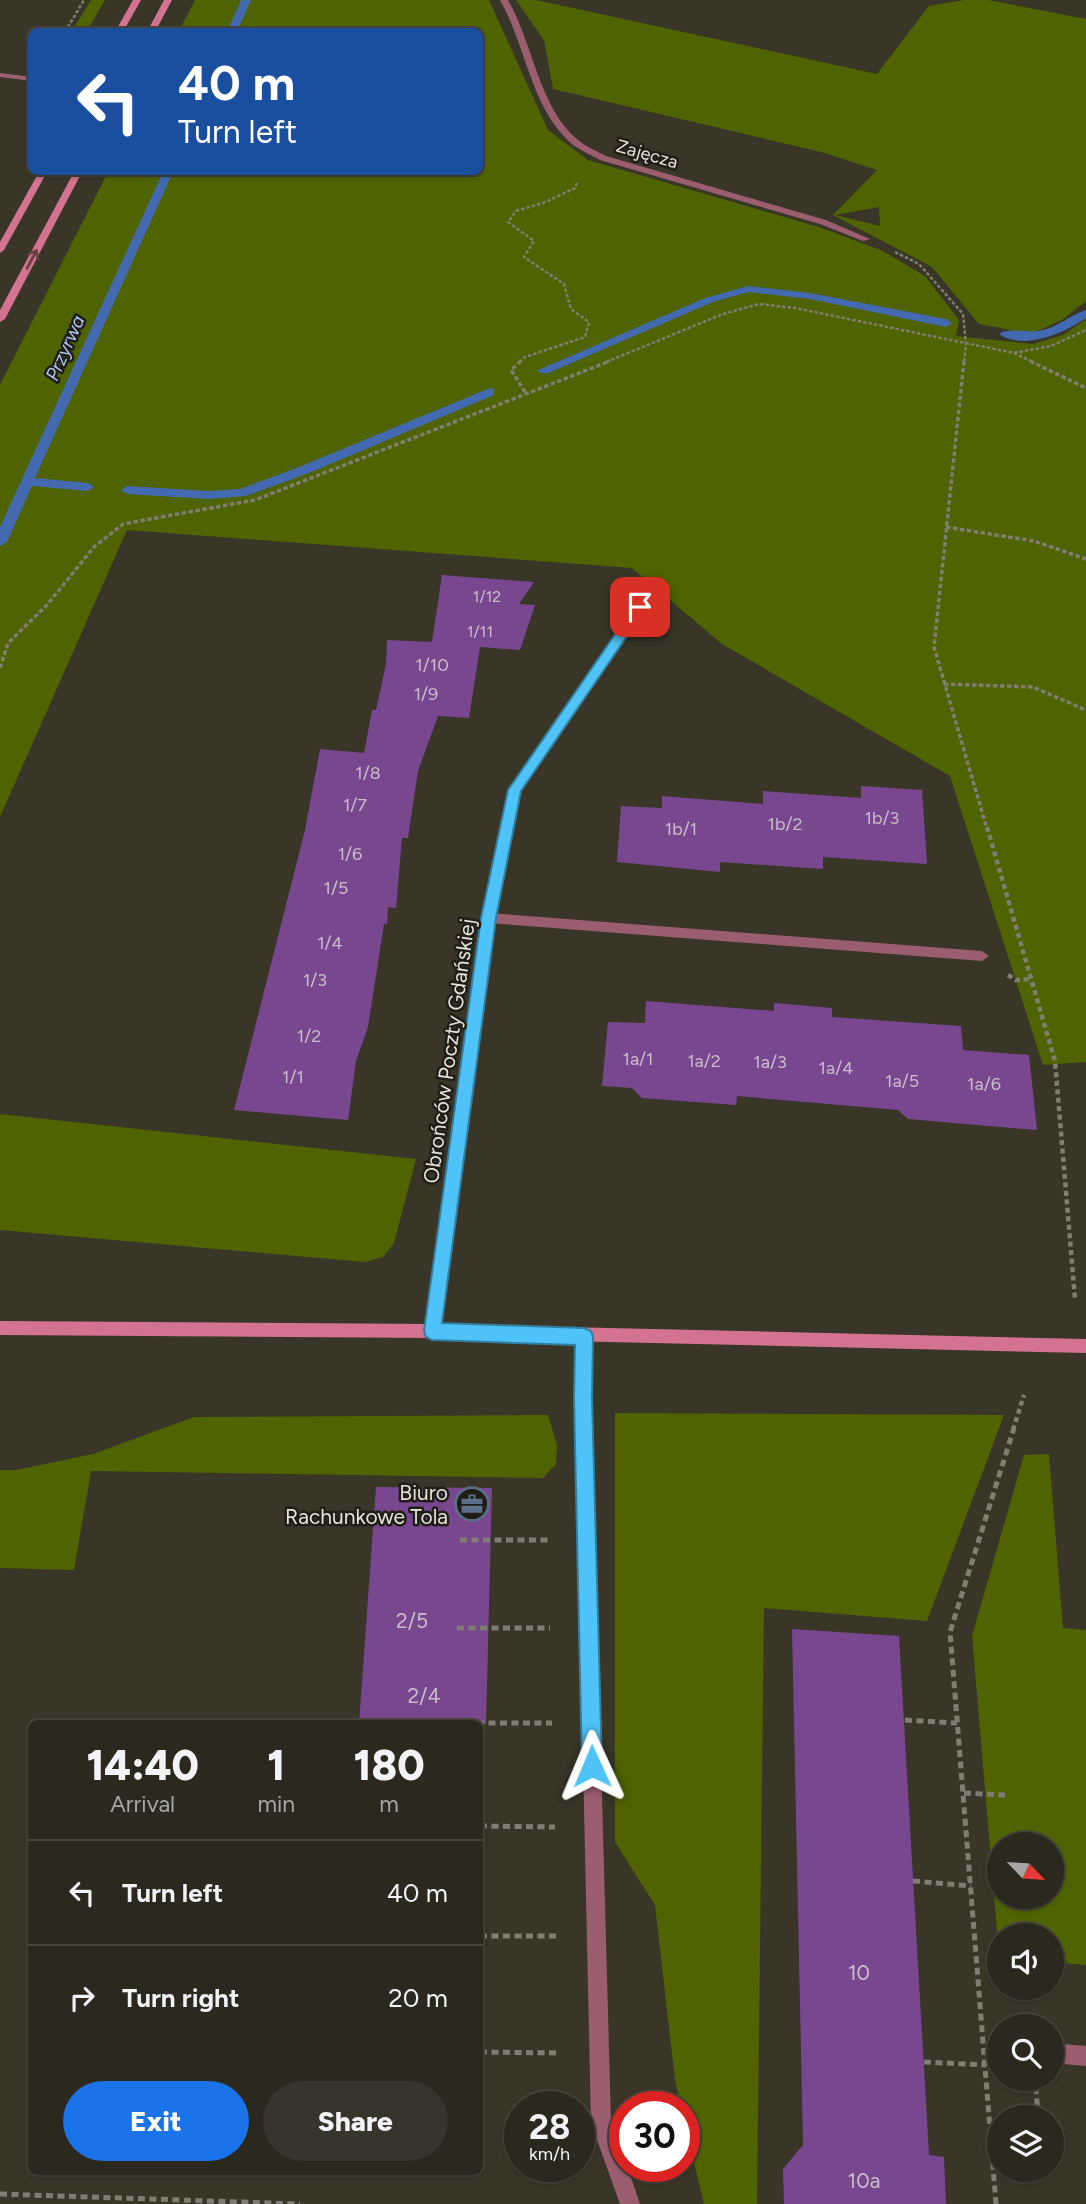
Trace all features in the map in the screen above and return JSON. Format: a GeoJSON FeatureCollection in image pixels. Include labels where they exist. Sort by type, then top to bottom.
{"type":"FeatureCollection","features":[{"type":"Feature","properties":{"kind":"street"},"geometry":{"type":"LineString","coordinates":[[121,28],[136,0]]}},
{"type":"Feature","properties":{"kind":"street"},"geometry":{"type":"LineString","coordinates":[[153,28],[168,0]]}},
{"type":"Feature","properties":{"kind":"street","name":"Zajęcza"},"geometry":{"type":"LineString","coordinates":[[504,0],[531,56],[554,120],[572,140],[603,158],[823,222],[866,239]]}},
{"type":"Feature","properties":{"kind":"street"},"geometry":{"type":"LineString","coordinates":[[0,75],[28,78]]}},
{"type":"Feature","properties":{"kind":"street"},"geometry":{"type":"LineString","coordinates":[[0,250],[41,175]]}},
{"type":"Feature","properties":{"kind":"street"},"geometry":{"type":"LineString","coordinates":[[0,319],[76,175]]}},
{"type":"Feature","properties":{"kind":"street","name":"Obrońców Poczty Gdańskiej"},"geometry":{"type":"LineString","coordinates":[[432,1331],[489,918],[515,790],[640,607]]}},
{"type":"Feature","properties":{"kind":"street"},"geometry":{"type":"LineString","coordinates":[[489,918],[982,956]]}},
{"type":"Feature","properties":{"kind":"street"},"geometry":{"type":"LineString","coordinates":[[0,1328],[432,1331],[584,1337],[1086,1346]]}},
{"type":"Feature","properties":{"kind":"street"},"geometry":{"type":"LineString","coordinates":[[584,1337],[583,1398],[601,2123],[630,2204]]}},
{"type":"Feature","properties":{"kind":"street"},"geometry":{"type":"LineString","coordinates":[[1064,2054],[1086,2056]]}},
{"type":"Feature","properties":{"kind":"path"},"geometry":{"type":"LineString","coordinates":[[67,28],[84,0]]}},
{"type":"Feature","properties":{"kind":"path"},"geometry":{"type":"LineString","coordinates":[[527,395],[511,370],[524,357],[585,337],[589,322],[571,309],[564,284],[524,257],[534,241],[508,222],[516,211],[544,203],[575,188],[584,169],[587,149]]}},
{"type":"Feature","properties":{"kind":"path"},"geometry":{"type":"LineString","coordinates":[[866,239],[919,264],[963,314],[966,345],[934,647],[1055,1061],[1076,1298]]}},
{"type":"Feature","properties":{"kind":"path"},"geometry":{"type":"LineString","coordinates":[[0,668],[8,643],[47,605],[94,547],[124,524],[255,500],[527,395],[723,314],[759,304],[794,308],[1014,353],[1086,388]]}},
{"type":"Feature","properties":{"kind":"path"},"geometry":{"type":"LineString","coordinates":[[1014,353],[1051,346],[1086,330]]}},
{"type":"Feature","properties":{"kind":"path"},"geometry":{"type":"LineString","coordinates":[[946,527],[1034,541],[1086,559]]}},
{"type":"Feature","properties":{"kind":"path"},"geometry":{"type":"LineString","coordinates":[[944,684],[1033,687],[1086,710]]}},
{"type":"Feature","properties":{"kind":"path"},"geometry":{"type":"LineString","coordinates":[[1016,980],[1031,979]]}},
{"type":"Feature","properties":{"kind":"path"},"geometry":{"type":"LineString","coordinates":[[989,2105],[950,1632],[1024,1395]]}},
{"type":"Feature","properties":{"kind":"path"},"geometry":{"type":"LineString","coordinates":[[460,1539],[545,1539]]}},
{"type":"Feature","properties":{"kind":"path"},"geometry":{"type":"LineString","coordinates":[[457,1628],[544,1628]]}},
{"type":"Feature","properties":{"kind":"path"},"geometry":{"type":"LineString","coordinates":[[905,1720],[957,1723]]}},
{"type":"Feature","properties":{"kind":"path"},"geometry":{"type":"LineString","coordinates":[[483,1723],[544,1723]]}},
{"type":"Feature","properties":{"kind":"path"},"geometry":{"type":"LineString","coordinates":[[964,1793],[1005,1795]]}},
{"type":"Feature","properties":{"kind":"path"},"geometry":{"type":"LineString","coordinates":[[483,1826],[543,1826]]}},
{"type":"Feature","properties":{"kind":"path"},"geometry":{"type":"LineString","coordinates":[[913,1881],[971,1886]]}},
{"type":"Feature","properties":{"kind":"path"},"geometry":{"type":"LineString","coordinates":[[483,1936],[543,1936]]}},
{"type":"Feature","properties":{"kind":"path"},"geometry":{"type":"LineString","coordinates":[[483,2052],[541,2053]]}},
{"type":"Feature","properties":{"kind":"path"},"geometry":{"type":"LineString","coordinates":[[924,2062],[986,2065]]}},
{"type":"Feature","properties":{"kind":"path"},"geometry":{"type":"LineString","coordinates":[[994,2182],[996,2204]]}},
{"type":"Feature","properties":{"kind":"path"},"geometry":{"type":"LineString","coordinates":[[0,2194],[300,2204]]}},
{"type":"Feature","properties":{"kind":"green space"},"geometry":{"type":"Polygon","coordinates":[[[91,0],[105,0],[89,28],[74,28],[91,0]]]}},
{"type":"Feature","properties":{"kind":"green space"},"geometry":{"type":"Polygon","coordinates":[[[195,0],[489,0],[548,130],[588,160],[819,227],[883,251],[925,276],[959,320],[956,336],[1033,344],[1063,335],[1086,319],[1086,1062],[1043,1065],[950,776],[722,644],[632,568],[127,530],[0,817],[0,385],[106,175],[483,175],[483,28],[181,28],[195,0]]]}},
{"type":"Feature","properties":{"kind":"green space"},"geometry":{"type":"Polygon","coordinates":[[[516,0],[536,0],[877,74],[929,6],[964,0],[988,0],[1086,19],[1086,301],[1062,320],[1031,334],[979,324],[932,267],[833,215],[877,170],[821,152],[553,89],[544,40],[516,0]],[[879,207],[835,215],[880,226],[879,207]]]}},
{"type":"Feature","properties":{"kind":"green space"},"geometry":{"type":"Polygon","coordinates":[[[0,1114],[416,1159],[394,1243],[383,1257],[365,1262],[0,1230],[0,1114]]]}},
{"type":"Feature","properties":{"kind":"green space"},"geometry":{"type":"Polygon","coordinates":[[[615,1413],[1004,1415],[927,1621],[764,1608],[757,2204],[704,2204],[699,2182],[700,2091],[677,2091],[655,1905],[615,1842],[615,1413]]]}},
{"type":"Feature","properties":{"kind":"green space"},"geometry":{"type":"Polygon","coordinates":[[[548,1415],[557,1445],[556,1464],[543,1478],[91,1471],[74,1570],[0,1568],[0,1470],[16,1470],[93,1454],[194,1417],[548,1415]]]}},
{"type":"Feature","properties":{"kind":"green space"},"geometry":{"type":"Polygon","coordinates":[[[1049,1454],[1063,1628],[1086,1630],[1086,1965],[1064,1963],[1064,1923],[996,1923],[995,1909],[1064,1909],[1064,1832],[989,1832],[972,1636],[1024,1455],[1049,1454]]]}},
{"type":"Feature","properties":{"kind":"building"},"geometry":{"type":"Polygon","coordinates":[[[442,575],[534,582],[519,604],[535,605],[520,650],[480,647],[469,718],[438,716],[418,771],[408,838],[402,838],[396,908],[388,907],[387,924],[384,924],[368,1027],[356,1061],[348,1120],[234,1110],[305,830],[320,749],[364,753],[372,710],[376,710],[386,664],[387,640],[432,642],[442,575]]]}},
{"type":"Feature","properties":{"kind":"building"},"geometry":{"type":"Polygon","coordinates":[[[861,786],[922,790],[927,864],[823,857],[823,869],[720,862],[720,872],[617,862],[621,806],[662,808],[662,796],[763,804],[763,791],[861,798],[861,786]]]}},
{"type":"Feature","properties":{"kind":"building"},"geometry":{"type":"Polygon","coordinates":[[[646,1001],[774,1011],[774,1003],[832,1008],[832,1017],[961,1026],[963,1050],[1029,1055],[1037,1130],[908,1119],[898,1110],[737,1096],[736,1105],[642,1098],[632,1088],[602,1086],[608,1022],[645,1023],[646,1001]]]}},
{"type":"Feature","properties":{"kind":"building"},"geometry":{"type":"Polygon","coordinates":[[[376,1487],[492,1488],[486,1724],[483,1724],[483,1720],[359,1720],[376,1487]]]}},
{"type":"Feature","properties":{"kind":"building"},"geometry":{"type":"Polygon","coordinates":[[[792,1629],[899,1636],[929,2155],[944,2157],[946,2204],[784,2204],[783,2169],[803,2145],[792,1629]]]}},
{"type":"Feature","properties":{"kind":"waterway","name":"Przyrwa"},"geometry":{"type":"LineString","coordinates":[[234,28],[246,0]]}},
{"type":"Feature","properties":{"kind":"waterway","name":"Przyrwa"},"geometry":{"type":"LineString","coordinates":[[0,542],[167,175]]}},
{"type":"Feature","properties":{"kind":"waterway"},"geometry":{"type":"LineString","coordinates":[[542,371],[709,300],[748,289],[810,296],[946,323]]}},
{"type":"Feature","properties":{"kind":"waterway"},"geometry":{"type":"LineString","coordinates":[[1005,334],[1028,336],[1048,333],[1086,313]]}},
{"type":"Feature","properties":{"kind":"waterway"},"geometry":{"type":"LineString","coordinates":[[127,490],[208,495],[241,493],[304,470],[490,392]]}},
{"type":"Feature","properties":{"kind":"waterway"},"geometry":{"type":"LineString","coordinates":[[28,482],[88,487]]}},
{"type":"Feature","properties":{"kind":"place","name":"Biuro Rachunkowe Tola"},"geometry":{"type":"Point","coordinates":[472,1504]}},
{"type":"Feature","properties":{"kind":"route"},"geometry":{"type":"LineString","coordinates":[[592,1766],[583,1398],[584,1337],[432,1331],[489,918],[515,790],[640,607]]}}]}
